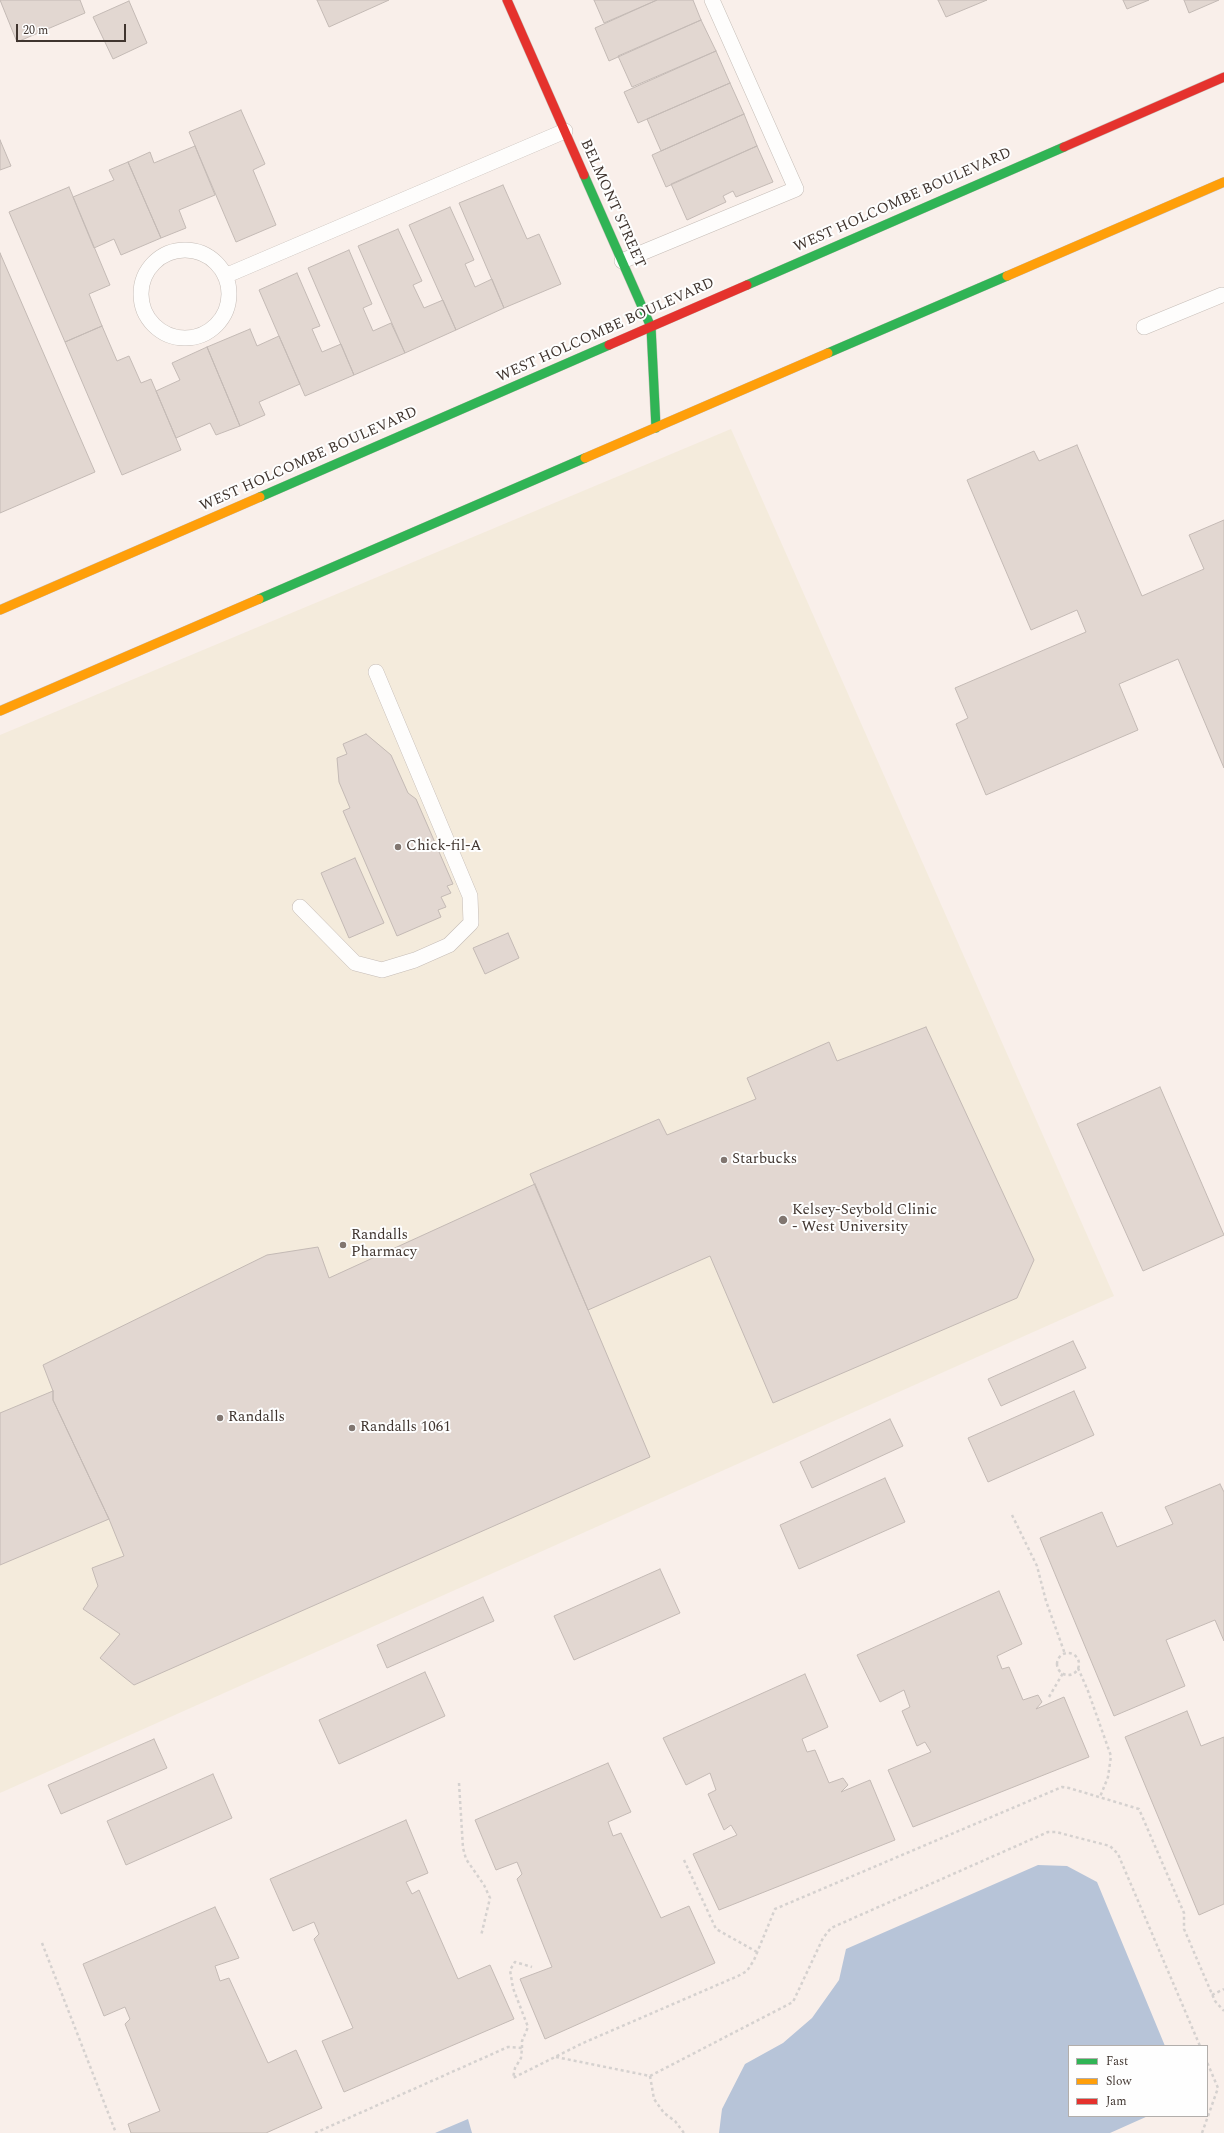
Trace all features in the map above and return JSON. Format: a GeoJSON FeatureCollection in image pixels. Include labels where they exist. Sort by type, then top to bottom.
{"type":"FeatureCollection","features":[{"type":"Feature","properties":{"kind":"main road","name":"BELMONT STREET"},"geometry":{"type":"LineString","coordinates":[[507,0],[651,327],[656,428]]}},
{"type":"Feature","properties":{"kind":"main road","name":"WEST HOLCOMBE BOULEVARD"},"geometry":{"type":"LineString","coordinates":[[0,610],[1224,76]]}},
{"type":"Feature","properties":{"kind":"main road"},"geometry":{"type":"LineString","coordinates":[[0,711],[1224,182]]}},
{"type":"Feature","properties":{"kind":"lane"},"geometry":{"type":"LineString","coordinates":[[622,262],[796,189],[712,0]]}},
{"type":"Feature","properties":{"kind":"lane"},"geometry":{"type":"LineString","coordinates":[[225,276],[565,131]]}},
{"type":"Feature","properties":{"kind":"lane"},"geometry":{"type":"LineString","coordinates":[[179,250],[193,251],[206,256],[218,264],[225,276],[229,290],[228,304],[223,318],[214,328],[201,336],[186,338],[172,337],[158,330],[148,319],[141,305],[140,290],[145,276],[153,263],[165,255],[179,250]]}},
{"type":"Feature","properties":{"kind":"lane"},"geometry":{"type":"LineString","coordinates":[[1144,327],[1222,295]]}},
{"type":"Feature","properties":{"kind":"lane"},"geometry":{"type":"LineString","coordinates":[[300,907],[355,963],[382,970],[415,960],[449,945],[471,923],[470,896],[376,672]]}},
{"type":"Feature","properties":{"kind":"path"},"geometry":{"type":"LineString","coordinates":[[1012,1515],[1038,1566],[1046,1601],[1065,1654]]}},
{"type":"Feature","properties":{"kind":"path"},"geometry":{"type":"LineString","coordinates":[[1078,1668],[1074,1674],[1063,1673],[1058,1668],[1058,1661],[1065,1654],[1071,1654],[1077,1658],[1078,1668],[1088,1690],[1112,1756],[1108,1777],[1100,1797]]}},
{"type":"Feature","properties":{"kind":"path"},"geometry":{"type":"LineString","coordinates":[[1049,1696],[1063,1673]]}},
{"type":"Feature","properties":{"kind":"path"},"geometry":{"type":"LineString","coordinates":[[459,1783],[463,1848],[466,1859],[484,1885],[490,1898],[481,1936]]}},
{"type":"Feature","properties":{"kind":"path"},"geometry":{"type":"LineString","coordinates":[[532,1967],[515,1962],[510,1970],[513,1988],[528,2027],[522,2041],[522,2058],[515,2068],[513,2078],[555,2057],[747,1971],[775,1910],[1062,1787],[1139,1809],[1184,1913],[1184,1929],[1212,1995],[1220,2009],[1224,2012]]}},
{"type":"Feature","properties":{"kind":"path"},"geometry":{"type":"LineString","coordinates":[[555,2057],[650,2076],[793,2002],[824,1938],[831,1928],[1048,1832],[1056,1832],[1110,1846],[1118,1854],[1200,2045]]}},
{"type":"Feature","properties":{"kind":"path"},"geometry":{"type":"LineString","coordinates":[[684,1860],[716,1929],[757,1952]]}},
{"type":"Feature","properties":{"kind":"path"},"geometry":{"type":"LineString","coordinates":[[42,1942],[116,2133]]}},
{"type":"Feature","properties":{"kind":"path"},"geometry":{"type":"LineString","coordinates":[[1212,1995],[1224,1989]]}},
{"type":"Feature","properties":{"kind":"path"},"geometry":{"type":"LineString","coordinates":[[315,2133],[499,2049],[508,2047],[522,2048]]}},
{"type":"Feature","properties":{"kind":"path"},"geometry":{"type":"LineString","coordinates":[[1208,2064],[1218,2088],[1208,2116]]}},
{"type":"Feature","properties":{"kind":"path"},"geometry":{"type":"LineString","coordinates":[[650,2076],[654,2099],[664,2113],[675,2121],[684,2133]]}},
{"type":"Feature","properties":{"kind":"path"},"geometry":{"type":"LineString","coordinates":[[1202,2133],[1208,2117]]}},
{"type":"Feature","properties":{"kind":"shaded area"},"geometry":{"type":"Polygon","coordinates":[[[731,429],[1114,1296],[0,1793],[0,735],[731,429]]]}},
{"type":"Feature","properties":{"kind":"water"},"geometry":{"type":"Polygon","coordinates":[[[1038,1865],[1067,1866],[1097,1882],[1165,2045],[1068,2045],[1068,2117],[1146,2117],[1110,2133],[719,2133],[722,2109],[745,2064],[783,2043],[812,2018],[839,1980],[846,1949],[1038,1865]]]}},
{"type":"Feature","properties":{"kind":"water"},"geometry":{"type":"Polygon","coordinates":[[[468,2119],[472,2133],[435,2133],[468,2119]]]}},
{"type":"Feature","properties":{"kind":"building"},"geometry":{"type":"Polygon","coordinates":[[[0,0],[80,0],[85,13],[17,42],[0,0]]]}},
{"type":"Feature","properties":{"kind":"building"},"geometry":{"type":"Polygon","coordinates":[[[317,0],[389,0],[329,27],[317,0]]]}},
{"type":"Feature","properties":{"kind":"building"},"geometry":{"type":"Polygon","coordinates":[[[594,0],[657,0],[604,23],[594,0]]]}},
{"type":"Feature","properties":{"kind":"building"},"geometry":{"type":"Polygon","coordinates":[[[657,0],[693,0],[701,20],[609,61],[595,28],[657,0]]]}},
{"type":"Feature","properties":{"kind":"building"},"geometry":{"type":"Polygon","coordinates":[[[938,0],[987,0],[946,17],[938,0]]]}},
{"type":"Feature","properties":{"kind":"building"},"geometry":{"type":"Polygon","coordinates":[[[1123,0],[1149,0],[1127,9],[1123,0]]]}},
{"type":"Feature","properties":{"kind":"building"},"geometry":{"type":"Polygon","coordinates":[[[1184,0],[1219,0],[1189,13],[1184,0]]]}},
{"type":"Feature","properties":{"kind":"building"},"geometry":{"type":"Polygon","coordinates":[[[129,1],[147,43],[113,59],[93,17],[129,1]]]}},
{"type":"Feature","properties":{"kind":"building"},"geometry":{"type":"Polygon","coordinates":[[[701,20],[716,51],[632,87],[618,56],[701,20]]]}},
{"type":"Feature","properties":{"kind":"building"},"geometry":{"type":"Polygon","coordinates":[[[716,51],[730,83],[638,123],[624,92],[716,51]]]}},
{"type":"Feature","properties":{"kind":"building"},"geometry":{"type":"Polygon","coordinates":[[[730,83],[744,114],[661,151],[647,119],[730,83]]]}},
{"type":"Feature","properties":{"kind":"building"},"geometry":{"type":"Polygon","coordinates":[[[241,110],[265,164],[253,170],[276,225],[236,242],[189,132],[241,110]]]}},
{"type":"Feature","properties":{"kind":"building"},"geometry":{"type":"Polygon","coordinates":[[[744,114],[757,146],[666,187],[652,155],[744,114]]]}},
{"type":"Feature","properties":{"kind":"building"},"geometry":{"type":"Polygon","coordinates":[[[0,140],[11,166],[0,170],[0,140]]]}},
{"type":"Feature","properties":{"kind":"building"},"geometry":{"type":"Polygon","coordinates":[[[195,146],[215,195],[179,210],[186,228],[161,238],[128,162],[150,152],[154,163],[195,146]]]}},
{"type":"Feature","properties":{"kind":"building"},"geometry":{"type":"Polygon","coordinates":[[[757,146],[773,182],[736,197],[733,191],[723,196],[726,202],[687,220],[671,184],[757,146]]]}},
{"type":"Feature","properties":{"kind":"building"},"geometry":{"type":"Polygon","coordinates":[[[128,162],[161,238],[121,255],[114,239],[94,248],[73,197],[114,180],[109,170],[128,162]]]}},
{"type":"Feature","properties":{"kind":"building"},"geometry":{"type":"Polygon","coordinates":[[[503,185],[527,239],[539,234],[561,284],[504,308],[459,203],[503,185]]]}},
{"type":"Feature","properties":{"kind":"building"},"geometry":{"type":"Polygon","coordinates":[[[69,187],[110,285],[89,294],[102,326],[65,342],[9,212],[69,187]]]}},
{"type":"Feature","properties":{"kind":"building"},"geometry":{"type":"Polygon","coordinates":[[[450,207],[474,260],[465,264],[475,287],[492,279],[504,308],[456,330],[409,225],[450,207]]]}},
{"type":"Feature","properties":{"kind":"building"},"geometry":{"type":"Polygon","coordinates":[[[398,229],[422,281],[413,285],[424,308],[443,300],[456,330],[405,353],[358,246],[398,229]]]}},
{"type":"Feature","properties":{"kind":"building"},"geometry":{"type":"Polygon","coordinates":[[[349,250],[372,304],[363,308],[373,331],[391,323],[405,353],[354,375],[308,268],[349,250]]]}},
{"type":"Feature","properties":{"kind":"building"},"geometry":{"type":"Polygon","coordinates":[[[0,253],[95,472],[0,513],[0,253]]]}},
{"type":"Feature","properties":{"kind":"building"},"geometry":{"type":"Polygon","coordinates":[[[297,273],[320,326],[312,329],[322,352],[341,344],[354,375],[305,396],[259,290],[297,273]]]}},
{"type":"Feature","properties":{"kind":"building"},"geometry":{"type":"Polygon","coordinates":[[[102,326],[117,361],[129,356],[141,383],[151,379],[181,450],[122,475],[65,342],[102,326]]]}},
{"type":"Feature","properties":{"kind":"building"},"geometry":{"type":"Polygon","coordinates":[[[250,329],[257,346],[279,336],[300,384],[259,402],[265,415],[240,426],[207,347],[250,329]]]}},
{"type":"Feature","properties":{"kind":"building"},"geometry":{"type":"Polygon","coordinates":[[[207,347],[240,426],[216,435],[210,423],[176,438],[156,391],[180,380],[172,363],[207,347]]]}},
{"type":"Feature","properties":{"kind":"building"},"geometry":{"type":"Polygon","coordinates":[[[1077,445],[1142,596],[1204,569],[1189,535],[1224,520],[1224,768],[1178,659],[1119,684],[1138,730],[986,795],[956,724],[968,718],[955,688],[1086,632],[1077,610],[1031,630],[967,480],[1034,451],[1039,461],[1077,445]]]}},
{"type":"Feature","properties":{"kind":"building","name":"Chick-fil-A"},"geometry":{"type":"Polygon","coordinates":[[[366,734],[391,755],[408,793],[416,799],[453,884],[447,886],[451,893],[441,897],[446,907],[438,910],[441,917],[397,936],[343,811],[350,808],[339,782],[337,758],[347,754],[343,744],[366,734]]]}},
{"type":"Feature","properties":{"kind":"building"},"geometry":{"type":"Polygon","coordinates":[[[355,858],[384,923],[349,938],[321,873],[355,858]]]}},
{"type":"Feature","properties":{"kind":"building"},"geometry":{"type":"Polygon","coordinates":[[[508,933],[519,958],[485,974],[473,948],[508,933]]]}},
{"type":"Feature","properties":{"kind":"building","name":"Kelsey-Seybold Clinic - West University"},"geometry":{"type":"Polygon","coordinates":[[[926,1027],[1034,1260],[1017,1298],[773,1403],[710,1256],[588,1310],[530,1174],[659,1119],[667,1135],[756,1099],[747,1078],[829,1042],[837,1061],[926,1027]]]}},
{"type":"Feature","properties":{"kind":"building"},"geometry":{"type":"Polygon","coordinates":[[[1160,1087],[1224,1235],[1143,1271],[1077,1124],[1160,1087]]]}},
{"type":"Feature","properties":{"kind":"building","name":"Randalls 1061"},"geometry":{"type":"Polygon","coordinates":[[[535,1184],[650,1457],[134,1685],[100,1658],[120,1634],[83,1609],[98,1586],[92,1568],[124,1556],[109,1519],[53,1400],[53,1391],[43,1365],[267,1255],[318,1247],[329,1278],[535,1184]]]}},
{"type":"Feature","properties":{"kind":"building"},"geometry":{"type":"Polygon","coordinates":[[[1073,1341],[1086,1368],[1001,1406],[988,1379],[1073,1341]]]}},
{"type":"Feature","properties":{"kind":"building"},"geometry":{"type":"Polygon","coordinates":[[[53,1391],[53,1400],[109,1519],[0,1565],[0,1413],[53,1391]]]}},
{"type":"Feature","properties":{"kind":"building"},"geometry":{"type":"Polygon","coordinates":[[[1074,1391],[1094,1435],[988,1482],[968,1438],[1074,1391]]]}},
{"type":"Feature","properties":{"kind":"building"},"geometry":{"type":"Polygon","coordinates":[[[890,1419],[903,1446],[812,1488],[800,1462],[890,1419]]]}},
{"type":"Feature","properties":{"kind":"building"},"geometry":{"type":"Polygon","coordinates":[[[885,1478],[905,1522],[799,1569],[780,1525],[885,1478]]]}},
{"type":"Feature","properties":{"kind":"building"},"geometry":{"type":"Polygon","coordinates":[[[1220,1484],[1224,1492],[1224,1641],[1215,1620],[1166,1640],[1185,1686],[1114,1716],[1040,1538],[1102,1512],[1117,1547],[1173,1524],[1165,1507],[1220,1484]]]}},
{"type":"Feature","properties":{"kind":"building"},"geometry":{"type":"Polygon","coordinates":[[[660,1569],[680,1613],[574,1660],[554,1616],[660,1569]]]}},
{"type":"Feature","properties":{"kind":"building"},"geometry":{"type":"Polygon","coordinates":[[[999,1591],[1022,1644],[997,1656],[1002,1669],[1009,1667],[1023,1700],[1038,1695],[1042,1702],[1036,1709],[1064,1697],[1089,1757],[913,1827],[888,1770],[931,1752],[925,1742],[917,1746],[902,1711],[910,1707],[904,1690],[880,1702],[857,1655],[999,1591]]]}},
{"type":"Feature","properties":{"kind":"building"},"geometry":{"type":"Polygon","coordinates":[[[483,1597],[494,1621],[387,1668],[377,1645],[483,1597]]]}},
{"type":"Feature","properties":{"kind":"building"},"geometry":{"type":"Polygon","coordinates":[[[425,1672],[445,1716],[339,1764],[319,1720],[425,1672]]]}},
{"type":"Feature","properties":{"kind":"building"},"geometry":{"type":"Polygon","coordinates":[[[805,1674],[828,1727],[802,1739],[807,1752],[815,1750],[829,1783],[843,1778],[848,1785],[841,1792],[870,1780],[895,1840],[719,1910],[693,1854],[737,1835],[731,1825],[724,1830],[708,1794],[716,1790],[710,1773],[686,1785],[663,1738],[805,1674]]]}},
{"type":"Feature","properties":{"kind":"building"},"geometry":{"type":"Polygon","coordinates":[[[1187,1711],[1201,1746],[1224,1737],[1224,1904],[1199,1915],[1125,1737],[1187,1711]]]}},
{"type":"Feature","properties":{"kind":"building"},"geometry":{"type":"Polygon","coordinates":[[[154,1739],[167,1768],[61,1814],[48,1785],[154,1739]]]}},
{"type":"Feature","properties":{"kind":"building"},"geometry":{"type":"Polygon","coordinates":[[[608,1763],[631,1812],[608,1822],[613,1836],[621,1833],[661,1918],[689,1906],[715,1963],[545,2039],[520,1979],[552,1967],[517,1879],[522,1874],[517,1862],[496,1870],[475,1820],[608,1763]]]}},
{"type":"Feature","properties":{"kind":"building"},"geometry":{"type":"Polygon","coordinates":[[[213,1774],[232,1818],[126,1865],[107,1821],[213,1774]]]}},
{"type":"Feature","properties":{"kind":"building"},"geometry":{"type":"Polygon","coordinates":[[[406,1820],[428,1873],[406,1882],[412,1894],[419,1890],[458,1979],[490,1965],[514,2019],[344,2092],[322,2041],[353,2028],[314,1939],[319,1934],[314,1922],[293,1931],[270,1879],[406,1820]]]}},
{"type":"Feature","properties":{"kind":"building"},"geometry":{"type":"Polygon","coordinates":[[[215,1907],[239,1958],[215,1966],[220,1981],[229,1978],[268,2063],[296,2050],[322,2108],[266,2133],[131,2133],[128,2124],[160,2111],[125,2024],[130,2019],[125,2007],[104,2016],[83,1964],[215,1907]]]}},
{"type":"Feature","properties":{"kind":"traffic: fast"},"geometry":{"type":"LineString","coordinates":[[747,285],[1064,147]]}},
{"type":"Feature","properties":{"kind":"traffic: fast"},"geometry":{"type":"LineString","coordinates":[[584,175],[651,327],[656,428]]}},
{"type":"Feature","properties":{"kind":"traffic: fast"},"geometry":{"type":"LineString","coordinates":[[828,353],[1007,276]]}},
{"type":"Feature","properties":{"kind":"traffic: fast"},"geometry":{"type":"LineString","coordinates":[[260,497],[609,345]]}},
{"type":"Feature","properties":{"kind":"traffic: fast"},"geometry":{"type":"LineString","coordinates":[[259,599],[585,458]]}},
{"type":"Feature","properties":{"kind":"traffic: slow"},"geometry":{"type":"LineString","coordinates":[[1007,276],[1224,182]]}},
{"type":"Feature","properties":{"kind":"traffic: slow"},"geometry":{"type":"LineString","coordinates":[[585,458],[828,353]]}},
{"type":"Feature","properties":{"kind":"traffic: slow"},"geometry":{"type":"LineString","coordinates":[[0,610],[260,497]]}},
{"type":"Feature","properties":{"kind":"traffic: slow"},"geometry":{"type":"LineString","coordinates":[[0,711],[259,599]]}},
{"type":"Feature","properties":{"kind":"traffic: jam"},"geometry":{"type":"LineString","coordinates":[[507,0],[584,175]]}},
{"type":"Feature","properties":{"kind":"traffic: jam"},"geometry":{"type":"LineString","coordinates":[[1064,147],[1224,77]]}},
{"type":"Feature","properties":{"kind":"traffic: jam"},"geometry":{"type":"LineString","coordinates":[[609,345],[747,285]]}},
{"type":"Feature","properties":{"kind":"place","name":"Chick-fil-A"},"geometry":{"type":"Point","coordinates":[398,847]}},
{"type":"Feature","properties":{"kind":"place","name":"Starbucks"},"geometry":{"type":"Point","coordinates":[724,1160]}},
{"type":"Feature","properties":{"kind":"place","name":"Kelsey-Seybold Clinic - West University"},"geometry":{"type":"Point","coordinates":[783,1220]}},
{"type":"Feature","properties":{"kind":"place","name":"Randalls Pharmacy"},"geometry":{"type":"Point","coordinates":[343,1245]}},
{"type":"Feature","properties":{"kind":"place","name":"Randalls"},"geometry":{"type":"Point","coordinates":[220,1418]}},
{"type":"Feature","properties":{"kind":"place","name":"Randalls 1061"},"geometry":{"type":"Point","coordinates":[352,1428]}}]}
